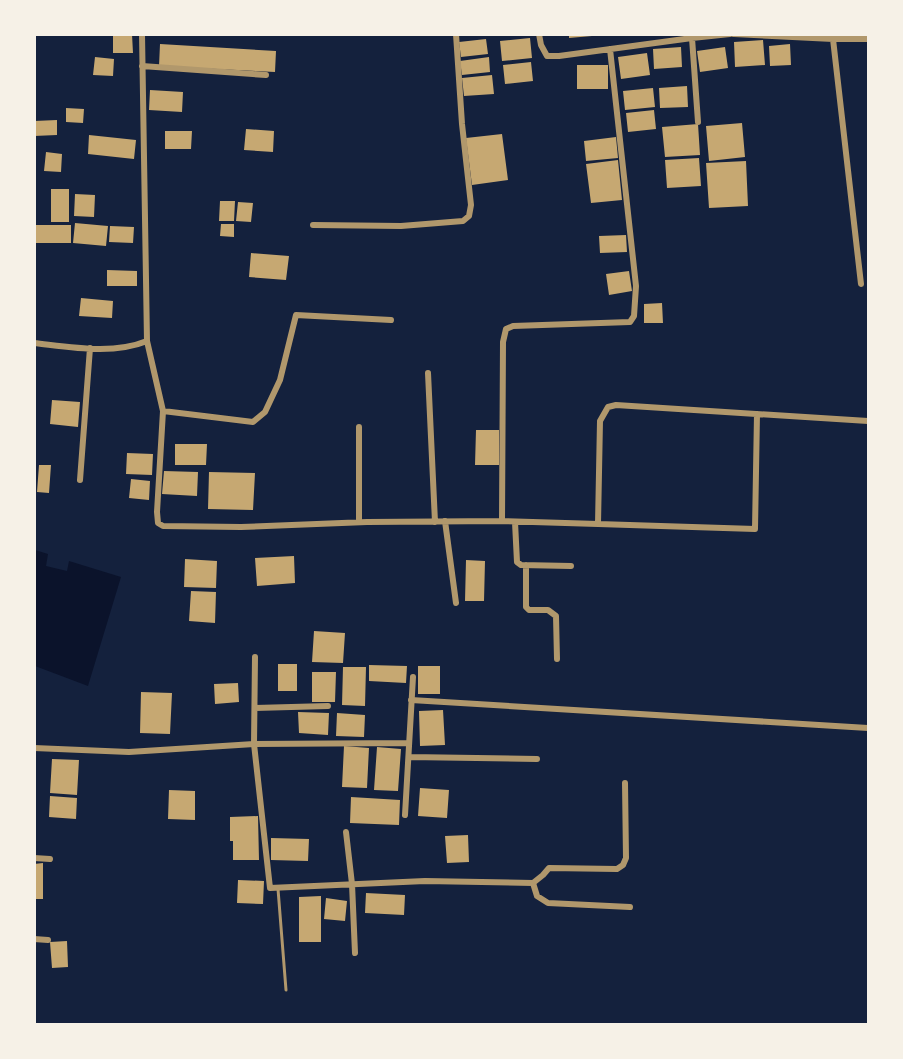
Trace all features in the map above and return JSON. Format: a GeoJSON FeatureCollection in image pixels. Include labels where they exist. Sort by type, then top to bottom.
{"type":"FeatureCollection","features":[{"type":"Feature","properties":{"kind":"street"},"geometry":{"type":"LineString","coordinates":[[142,34],[147,341],[164,411],[158,523],[163,526],[242,527],[359,522],[502,521],[755,529],[757,414]]}},
{"type":"Feature","properties":{"kind":"street"},"geometry":{"type":"LineString","coordinates":[[313,225],[401,226],[463,221],[469,216],[471,205],[462,124],[456,34]]}},
{"type":"Feature","properties":{"kind":"street"},"geometry":{"type":"LineString","coordinates":[[539,34],[541,45],[547,56],[732,34],[868,39]]}},
{"type":"Feature","properties":{"kind":"street"},"geometry":{"type":"LineString","coordinates":[[692,38],[698,122]]}},
{"type":"Feature","properties":{"kind":"street"},"geometry":{"type":"LineString","coordinates":[[833,39],[861,285]]}},
{"type":"Feature","properties":{"kind":"street"},"geometry":{"type":"LineString","coordinates":[[502,521],[503,342],[506,329],[513,326],[630,322],[634,316],[636,286],[610,49]]}},
{"type":"Feature","properties":{"kind":"street"},"geometry":{"type":"LineString","coordinates":[[142,66],[266,75]]}},
{"type":"Feature","properties":{"kind":"street"},"geometry":{"type":"LineString","coordinates":[[164,411],[253,422],[265,412],[280,380],[296,315],[391,320]]}},
{"type":"Feature","properties":{"kind":"street"},"geometry":{"type":"LineString","coordinates":[[34,344],[114,348],[138,345],[147,341]]}},
{"type":"Feature","properties":{"kind":"street"},"geometry":{"type":"LineString","coordinates":[[80,480],[90,348]]}},
{"type":"Feature","properties":{"kind":"street"},"geometry":{"type":"LineString","coordinates":[[428,373],[435,522]]}},
{"type":"Feature","properties":{"kind":"street"},"geometry":{"type":"LineString","coordinates":[[598,524],[600,421],[608,407],[616,405],[868,421]]}},
{"type":"Feature","properties":{"kind":"street"},"geometry":{"type":"LineString","coordinates":[[359,427],[359,522]]}},
{"type":"Feature","properties":{"kind":"street"},"geometry":{"type":"LineString","coordinates":[[445,521],[456,603]]}},
{"type":"Feature","properties":{"kind":"street"},"geometry":{"type":"LineString","coordinates":[[515,522],[517,562],[521,565],[571,566]]}},
{"type":"Feature","properties":{"kind":"street"},"geometry":{"type":"LineString","coordinates":[[526,565],[526,607],[529,610],[548,610],[556,616],[557,659]]}},
{"type":"Feature","properties":{"kind":"street"},"geometry":{"type":"LineString","coordinates":[[255,657],[254,744],[270,888],[425,881],[533,883],[549,868],[617,869],[623,866],[626,858],[625,783]]}},
{"type":"Feature","properties":{"kind":"street"},"geometry":{"type":"LineString","coordinates":[[405,815],[412,676]]}},
{"type":"Feature","properties":{"kind":"street"},"geometry":{"type":"LineString","coordinates":[[411,700],[868,728]]}},
{"type":"Feature","properties":{"kind":"street"},"geometry":{"type":"LineString","coordinates":[[255,708],[328,706]]}},
{"type":"Feature","properties":{"kind":"street"},"geometry":{"type":"LineString","coordinates":[[34,748],[129,752],[254,744],[409,743]]}},
{"type":"Feature","properties":{"kind":"street"},"geometry":{"type":"LineString","coordinates":[[409,757],[537,759]]}},
{"type":"Feature","properties":{"kind":"street"},"geometry":{"type":"LineString","coordinates":[[346,832],[352,884],[355,953]]}},
{"type":"Feature","properties":{"kind":"street"},"geometry":{"type":"LineString","coordinates":[[34,858],[50,859]]}},
{"type":"Feature","properties":{"kind":"street"},"geometry":{"type":"LineString","coordinates":[[533,883],[537,896],[548,903],[630,907]]}},
{"type":"Feature","properties":{"kind":"street"},"geometry":{"type":"LineString","coordinates":[[34,939],[48,940]]}},
{"type":"Feature","properties":{"kind":"lane"},"geometry":{"type":"LineString","coordinates":[[278,888],[286,990]]}},
{"type":"Feature","properties":{"kind":"water"},"geometry":{"type":"Polygon","coordinates":[[[35,550],[48,554],[46,566],[67,571],[69,561],[121,577],[88,686],[35,666],[35,550]]]}},
{"type":"Feature","properties":{"kind":"building"},"geometry":{"type":"Polygon","coordinates":[[[113,34],[132,34],[133,53],[113,53],[113,34]]]}},
{"type":"Feature","properties":{"kind":"building"},"geometry":{"type":"Polygon","coordinates":[[[569,34],[592,34],[592,36],[569,38],[569,34]]]}},
{"type":"Feature","properties":{"kind":"building"},"geometry":{"type":"Polygon","coordinates":[[[530,38],[532,58],[502,61],[500,41],[530,38]]]}},
{"type":"Feature","properties":{"kind":"building"},"geometry":{"type":"Polygon","coordinates":[[[486,39],[488,54],[461,57],[459,42],[486,39]]]}},
{"type":"Feature","properties":{"kind":"building"},"geometry":{"type":"Polygon","coordinates":[[[763,40],[765,65],[735,67],[734,42],[763,40]]]}},
{"type":"Feature","properties":{"kind":"building"},"geometry":{"type":"Polygon","coordinates":[[[160,44],[276,51],[275,72],[159,66],[160,44]]]}},
{"type":"Feature","properties":{"kind":"building"},"geometry":{"type":"Polygon","coordinates":[[[790,44],[791,65],[770,66],[769,46],[790,44]]]}},
{"type":"Feature","properties":{"kind":"building"},"geometry":{"type":"Polygon","coordinates":[[[681,47],[682,67],[654,69],[653,49],[681,47]]]}},
{"type":"Feature","properties":{"kind":"building"},"geometry":{"type":"Polygon","coordinates":[[[725,47],[728,68],[700,72],[697,51],[725,47]]]}},
{"type":"Feature","properties":{"kind":"building"},"geometry":{"type":"Polygon","coordinates":[[[647,53],[650,75],[621,79],[618,57],[647,53]]]}},
{"type":"Feature","properties":{"kind":"building"},"geometry":{"type":"Polygon","coordinates":[[[95,57],[114,59],[113,76],[93,75],[95,57]]]}},
{"type":"Feature","properties":{"kind":"building"},"geometry":{"type":"Polygon","coordinates":[[[489,57],[490,72],[462,75],[460,61],[489,57]]]}},
{"type":"Feature","properties":{"kind":"building"},"geometry":{"type":"Polygon","coordinates":[[[531,62],[533,81],[505,84],[503,65],[531,62]]]}},
{"type":"Feature","properties":{"kind":"building"},"geometry":{"type":"Polygon","coordinates":[[[577,65],[608,65],[608,89],[577,89],[577,65]]]}},
{"type":"Feature","properties":{"kind":"building"},"geometry":{"type":"Polygon","coordinates":[[[492,75],[494,94],[464,96],[462,78],[492,75]]]}},
{"type":"Feature","properties":{"kind":"building"},"geometry":{"type":"Polygon","coordinates":[[[687,86],[688,107],[660,108],[659,88],[687,86]]]}},
{"type":"Feature","properties":{"kind":"building"},"geometry":{"type":"Polygon","coordinates":[[[653,88],[655,107],[625,110],[623,91],[653,88]]]}},
{"type":"Feature","properties":{"kind":"building"},"geometry":{"type":"Polygon","coordinates":[[[150,90],[183,92],[182,112],[149,110],[150,90]]]}},
{"type":"Feature","properties":{"kind":"building"},"geometry":{"type":"Polygon","coordinates":[[[66,108],[84,109],[83,123],[66,122],[66,108]]]}},
{"type":"Feature","properties":{"kind":"building"},"geometry":{"type":"Polygon","coordinates":[[[654,110],[656,129],[628,132],[626,113],[654,110]]]}},
{"type":"Feature","properties":{"kind":"building"},"geometry":{"type":"Polygon","coordinates":[[[57,120],[57,135],[34,136],[34,121],[57,120]]]}},
{"type":"Feature","properties":{"kind":"building"},"geometry":{"type":"Polygon","coordinates":[[[742,123],[745,157],[709,161],[706,126],[742,123]]]}},
{"type":"Feature","properties":{"kind":"building"},"geometry":{"type":"Polygon","coordinates":[[[698,124],[700,155],[665,157],[662,127],[698,124]]]}},
{"type":"Feature","properties":{"kind":"building"},"geometry":{"type":"Polygon","coordinates":[[[246,129],[274,131],[273,152],[244,150],[246,129]]]}},
{"type":"Feature","properties":{"kind":"building"},"geometry":{"type":"Polygon","coordinates":[[[165,131],[192,131],[191,149],[165,149],[165,131]]]}},
{"type":"Feature","properties":{"kind":"building"},"geometry":{"type":"Polygon","coordinates":[[[502,134],[508,180],[472,185],[466,138],[502,134]]]}},
{"type":"Feature","properties":{"kind":"building"},"geometry":{"type":"Polygon","coordinates":[[[89,135],[136,140],[134,159],[88,154],[89,135]]]}},
{"type":"Feature","properties":{"kind":"building"},"geometry":{"type":"Polygon","coordinates":[[[616,137],[618,158],[586,161],[584,141],[616,137]]]}},
{"type":"Feature","properties":{"kind":"building"},"geometry":{"type":"Polygon","coordinates":[[[46,152],[62,154],[61,172],[44,171],[46,152]]]}},
{"type":"Feature","properties":{"kind":"building"},"geometry":{"type":"Polygon","coordinates":[[[699,158],[701,186],[667,188],[665,160],[699,158]]]}},
{"type":"Feature","properties":{"kind":"building"},"geometry":{"type":"Polygon","coordinates":[[[618,160],[622,200],[591,203],[586,164],[618,160]]]}},
{"type":"Feature","properties":{"kind":"building"},"geometry":{"type":"Polygon","coordinates":[[[746,161],[748,206],[709,208],[706,163],[746,161]]]}},
{"type":"Feature","properties":{"kind":"building"},"geometry":{"type":"Polygon","coordinates":[[[51,189],[69,189],[69,222],[51,222],[51,189]]]}},
{"type":"Feature","properties":{"kind":"building"},"geometry":{"type":"Polygon","coordinates":[[[75,194],[95,195],[94,217],[74,216],[75,194]]]}},
{"type":"Feature","properties":{"kind":"building"},"geometry":{"type":"Polygon","coordinates":[[[220,201],[235,201],[234,221],[219,221],[220,201]]]}},
{"type":"Feature","properties":{"kind":"building"},"geometry":{"type":"Polygon","coordinates":[[[238,202],[253,203],[251,222],[236,221],[238,202]]]}},
{"type":"Feature","properties":{"kind":"building"},"geometry":{"type":"Polygon","coordinates":[[[75,223],[108,226],[106,246],[73,243],[75,223]]]}},
{"type":"Feature","properties":{"kind":"building"},"geometry":{"type":"Polygon","coordinates":[[[221,224],[234,224],[234,237],[220,236],[221,224]]]}},
{"type":"Feature","properties":{"kind":"building"},"geometry":{"type":"Polygon","coordinates":[[[34,225],[71,225],[71,243],[34,243],[34,225]]]}},
{"type":"Feature","properties":{"kind":"building"},"geometry":{"type":"Polygon","coordinates":[[[110,226],[134,227],[133,243],[109,242],[110,226]]]}},
{"type":"Feature","properties":{"kind":"building"},"geometry":{"type":"Polygon","coordinates":[[[626,235],[627,252],[600,253],[599,236],[626,235]]]}},
{"type":"Feature","properties":{"kind":"building"},"geometry":{"type":"Polygon","coordinates":[[[251,253],[289,256],[286,280],[249,277],[251,253]]]}},
{"type":"Feature","properties":{"kind":"building"},"geometry":{"type":"Polygon","coordinates":[[[107,270],[137,271],[137,286],[107,286],[107,270]]]}},
{"type":"Feature","properties":{"kind":"building"},"geometry":{"type":"Polygon","coordinates":[[[629,271],[632,291],[609,295],[606,274],[629,271]]]}},
{"type":"Feature","properties":{"kind":"building"},"geometry":{"type":"Polygon","coordinates":[[[81,298],[113,301],[112,318],[79,316],[81,298]]]}},
{"type":"Feature","properties":{"kind":"building"},"geometry":{"type":"Polygon","coordinates":[[[662,303],[663,323],[644,323],[644,304],[662,303]]]}},
{"type":"Feature","properties":{"kind":"building"},"geometry":{"type":"Polygon","coordinates":[[[52,400],[80,402],[78,427],[50,424],[52,400]]]}},
{"type":"Feature","properties":{"kind":"building"},"geometry":{"type":"Polygon","coordinates":[[[476,430],[499,430],[499,465],[475,465],[476,430]]]}},
{"type":"Feature","properties":{"kind":"building"},"geometry":{"type":"Polygon","coordinates":[[[175,444],[207,444],[206,465],[175,465],[175,444]]]}},
{"type":"Feature","properties":{"kind":"building"},"geometry":{"type":"Polygon","coordinates":[[[127,453],[153,454],[152,475],[126,474],[127,453]]]}},
{"type":"Feature","properties":{"kind":"building"},"geometry":{"type":"Polygon","coordinates":[[[39,465],[51,465],[49,493],[37,492],[39,465]]]}},
{"type":"Feature","properties":{"kind":"building"},"geometry":{"type":"Polygon","coordinates":[[[164,471],[198,472],[197,496],[162,494],[164,471]]]}},
{"type":"Feature","properties":{"kind":"building"},"geometry":{"type":"Polygon","coordinates":[[[209,472],[255,473],[253,510],[208,509],[209,472]]]}},
{"type":"Feature","properties":{"kind":"building"},"geometry":{"type":"Polygon","coordinates":[[[131,479],[150,481],[149,500],[129,498],[131,479]]]}},
{"type":"Feature","properties":{"kind":"building"},"geometry":{"type":"Polygon","coordinates":[[[294,556],[295,583],[257,586],[255,558],[294,556]]]}},
{"type":"Feature","properties":{"kind":"building"},"geometry":{"type":"Polygon","coordinates":[[[185,559],[217,561],[216,588],[184,587],[185,559]]]}},
{"type":"Feature","properties":{"kind":"building"},"geometry":{"type":"Polygon","coordinates":[[[466,560],[485,561],[484,601],[465,601],[466,560]]]}},
{"type":"Feature","properties":{"kind":"building"},"geometry":{"type":"Polygon","coordinates":[[[191,591],[216,592],[215,623],[189,621],[191,591]]]}},
{"type":"Feature","properties":{"kind":"building"},"geometry":{"type":"Polygon","coordinates":[[[314,631],[345,633],[343,663],[312,662],[314,631]]]}},
{"type":"Feature","properties":{"kind":"building"},"geometry":{"type":"Polygon","coordinates":[[[278,664],[297,664],[297,691],[278,691],[278,664]]]}},
{"type":"Feature","properties":{"kind":"building"},"geometry":{"type":"Polygon","coordinates":[[[369,665],[407,666],[406,683],[369,681],[369,665]]]}},
{"type":"Feature","properties":{"kind":"building"},"geometry":{"type":"Polygon","coordinates":[[[418,666],[440,666],[440,694],[418,694],[418,666]]]}},
{"type":"Feature","properties":{"kind":"building"},"geometry":{"type":"Polygon","coordinates":[[[343,667],[366,667],[365,706],[342,705],[343,667]]]}},
{"type":"Feature","properties":{"kind":"building"},"geometry":{"type":"Polygon","coordinates":[[[312,672],[336,672],[335,702],[312,702],[312,672]]]}},
{"type":"Feature","properties":{"kind":"building"},"geometry":{"type":"Polygon","coordinates":[[[238,683],[239,702],[215,704],[214,684],[238,683]]]}},
{"type":"Feature","properties":{"kind":"building"},"geometry":{"type":"Polygon","coordinates":[[[141,692],[172,693],[170,734],[140,733],[141,692]]]}},
{"type":"Feature","properties":{"kind":"building"},"geometry":{"type":"Polygon","coordinates":[[[443,710],[445,745],[420,746],[419,711],[443,710]]]}},
{"type":"Feature","properties":{"kind":"building"},"geometry":{"type":"Polygon","coordinates":[[[298,712],[329,713],[328,735],[299,733],[298,712]]]}},
{"type":"Feature","properties":{"kind":"building"},"geometry":{"type":"Polygon","coordinates":[[[337,713],[365,715],[364,737],[336,736],[337,713]]]}},
{"type":"Feature","properties":{"kind":"building"},"geometry":{"type":"Polygon","coordinates":[[[344,746],[369,748],[367,788],[342,787],[344,746]]]}},
{"type":"Feature","properties":{"kind":"building"},"geometry":{"type":"Polygon","coordinates":[[[377,747],[401,749],[398,791],[374,790],[377,747]]]}},
{"type":"Feature","properties":{"kind":"building"},"geometry":{"type":"Polygon","coordinates":[[[52,759],[79,760],[77,795],[50,793],[52,759]]]}},
{"type":"Feature","properties":{"kind":"building"},"geometry":{"type":"Polygon","coordinates":[[[420,788],[449,790],[447,818],[418,816],[420,788]]]}},
{"type":"Feature","properties":{"kind":"building"},"geometry":{"type":"Polygon","coordinates":[[[169,790],[195,791],[195,820],[168,819],[169,790]]]}},
{"type":"Feature","properties":{"kind":"building"},"geometry":{"type":"Polygon","coordinates":[[[50,796],[77,798],[76,819],[49,817],[50,796]]]}},
{"type":"Feature","properties":{"kind":"building"},"geometry":{"type":"Polygon","coordinates":[[[351,797],[400,800],[399,825],[350,823],[351,797]]]}},
{"type":"Feature","properties":{"kind":"building"},"geometry":{"type":"Polygon","coordinates":[[[258,816],[259,860],[233,860],[230,817],[258,816]]]}},
{"type":"Feature","properties":{"kind":"building"},"geometry":{"type":"Polygon","coordinates":[[[468,835],[469,862],[447,863],[445,836],[468,835]]]}},
{"type":"Feature","properties":{"kind":"building"},"geometry":{"type":"Polygon","coordinates":[[[271,838],[309,839],[308,861],[271,860],[271,838]]]}},
{"type":"Feature","properties":{"kind":"building"},"geometry":{"type":"Polygon","coordinates":[[[43,863],[43,899],[34,899],[34,864],[43,863]]]}},
{"type":"Feature","properties":{"kind":"building"},"geometry":{"type":"Polygon","coordinates":[[[238,880],[264,881],[263,904],[237,903],[238,880]]]}},
{"type":"Feature","properties":{"kind":"building"},"geometry":{"type":"Polygon","coordinates":[[[366,893],[405,895],[404,915],[365,913],[366,893]]]}},
{"type":"Feature","properties":{"kind":"building"},"geometry":{"type":"Polygon","coordinates":[[[321,896],[321,942],[299,942],[299,897],[321,896]]]}},
{"type":"Feature","properties":{"kind":"building"},"geometry":{"type":"Polygon","coordinates":[[[326,898],[347,901],[345,921],[324,919],[326,898]]]}},
{"type":"Feature","properties":{"kind":"building"},"geometry":{"type":"Polygon","coordinates":[[[67,941],[68,967],[52,968],[50,942],[67,941]]]}}]}
